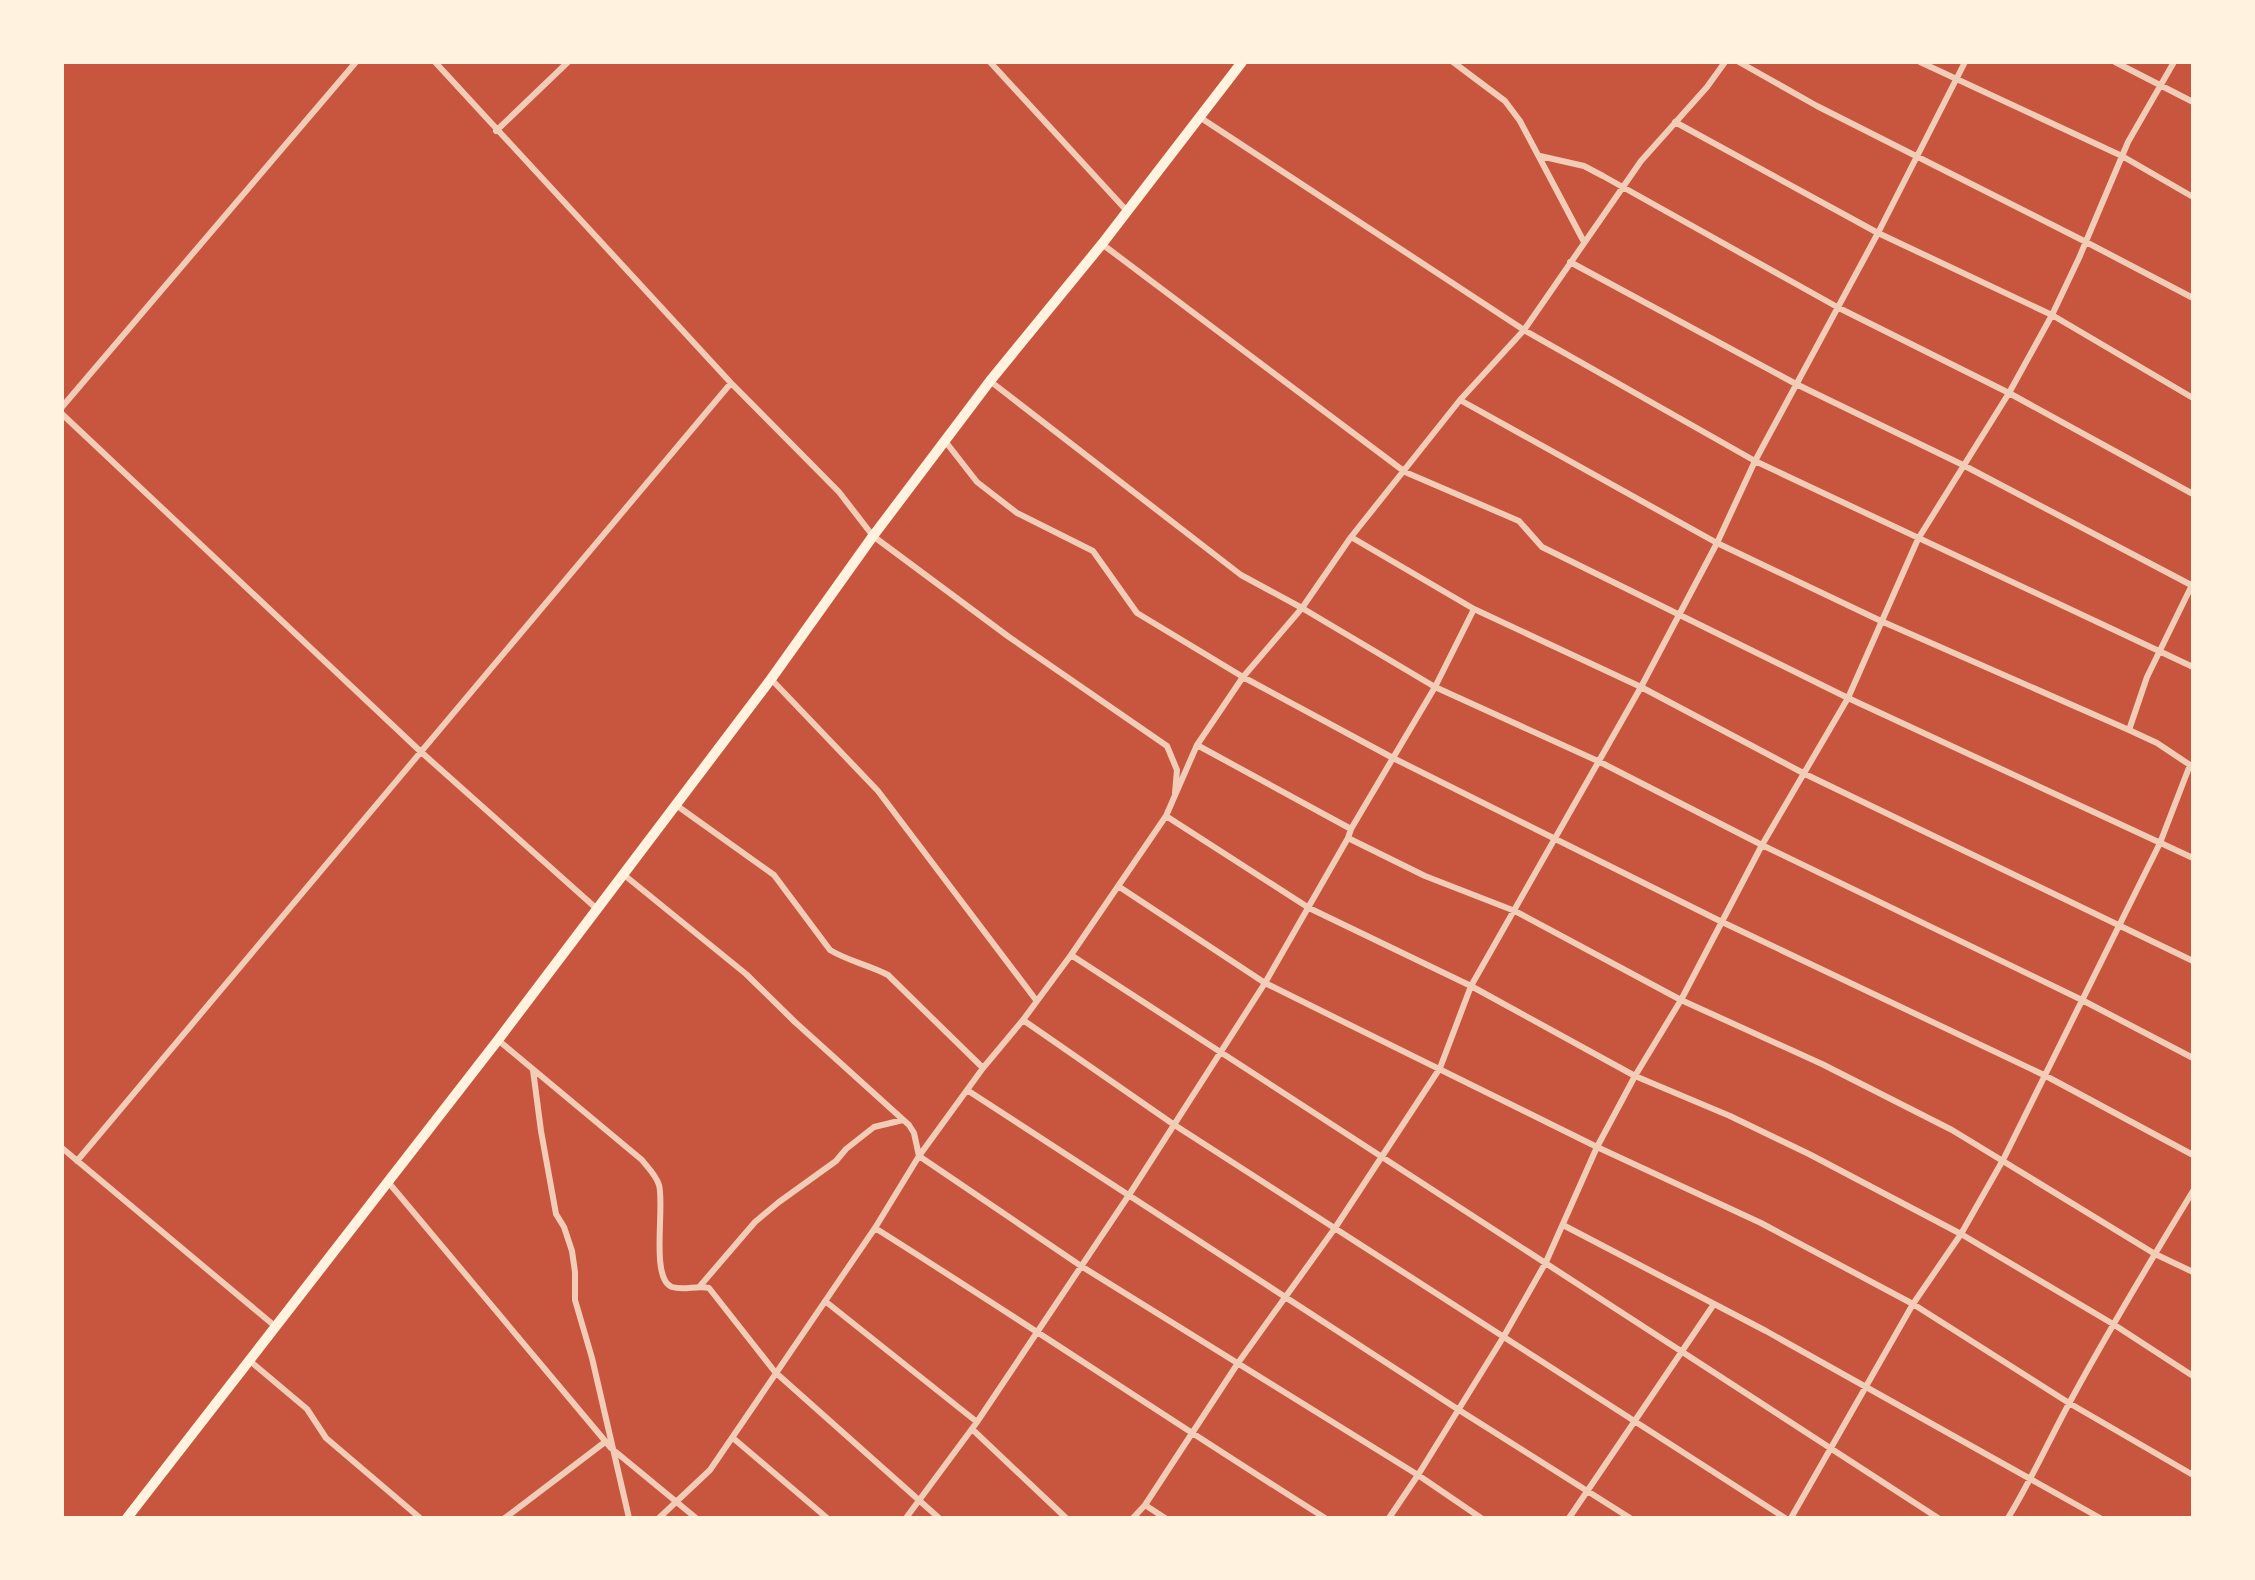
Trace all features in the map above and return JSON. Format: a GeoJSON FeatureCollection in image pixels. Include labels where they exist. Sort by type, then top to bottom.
{"type":"FeatureCollection","features":[{"type":"Feature","properties":{"kind":"main road"},"geometry":{"type":"LineString","coordinates":[[127,1518],[498,1040],[771,679],[873,536],[990,381],[1102,244],[1242,62]]}},
{"type":"Feature","properties":{"kind":"street"},"geometry":{"type":"LineString","coordinates":[[62,407],[356,62]]}},
{"type":"Feature","properties":{"kind":"street"},"geometry":{"type":"LineString","coordinates":[[435,62],[731,383],[839,492],[873,536],[1009,637],[1167,746],[1177,770],[1174,801]]}},
{"type":"Feature","properties":{"kind":"street"},"geometry":{"type":"LineString","coordinates":[[496,131],[568,62]]}},
{"type":"Feature","properties":{"kind":"street"},"geometry":{"type":"LineString","coordinates":[[990,62],[1127,211]]}},
{"type":"Feature","properties":{"kind":"street"},"geometry":{"type":"LineString","coordinates":[[1453,62],[1505,101],[1540,156],[1584,242]]}},
{"type":"Feature","properties":{"kind":"street"},"geometry":{"type":"LineString","coordinates":[[659,1518],[710,1470],[875,1228],[919,1156],[1071,955],[1166,816],[1197,745],[1243,677],[1302,608],[1351,537],[1460,400],[1524,330],[1641,161],[1725,62]]}},
{"type":"Feature","properties":{"kind":"street"},"geometry":{"type":"LineString","coordinates":[[1739,62],[1805,100],[2193,298]]}},
{"type":"Feature","properties":{"kind":"street"},"geometry":{"type":"LineString","coordinates":[[1920,62],[2122,156],[2193,197]]}},
{"type":"Feature","properties":{"kind":"street"},"geometry":{"type":"LineString","coordinates":[[1133,1518],[1145,1505],[1238,1363],[1335,1228],[1440,1068],[1471,986],[1641,687],[1717,543],[1755,461],[1839,308],[1965,62]]}},
{"type":"Feature","properties":{"kind":"street"},"geometry":{"type":"LineString","coordinates":[[2115,62],[2193,102]]}},
{"type":"Feature","properties":{"kind":"street"},"geometry":{"type":"LineString","coordinates":[[1389,1518],[1459,1410],[1546,1262],[1597,1147],[1635,1076],[1681,1000],[1762,845],[1848,698],[1918,539],[2009,393],[2052,315],[2122,156],[2174,62]]}},
{"type":"Feature","properties":{"kind":"street"},"geometry":{"type":"LineString","coordinates":[[1201,118],[1524,330],[1755,461],[2193,667]]}},
{"type":"Feature","properties":{"kind":"street"},"geometry":{"type":"LineString","coordinates":[[1675,122],[1878,233],[2052,315],[2193,398]]}},
{"type":"Feature","properties":{"kind":"street"},"geometry":{"type":"LineString","coordinates":[[1540,156],[1584,166],[1839,308],[2009,393],[2193,494]]}},
{"type":"Feature","properties":{"kind":"street"},"geometry":{"type":"LineString","coordinates":[[1102,244],[1405,472],[1519,521],[1542,547],[1848,698],[2193,858]]}},
{"type":"Feature","properties":{"kind":"street"},"geometry":{"type":"LineString","coordinates":[[1570,262],[1796,384],[1963,465],[2193,585],[2158,651],[2129,730]]}},
{"type":"Feature","properties":{"kind":"street"},"geometry":{"type":"LineString","coordinates":[[990,381],[1241,575],[1435,687],[1600,762],[2193,1058]]}},
{"type":"Feature","properties":{"kind":"street"},"geometry":{"type":"LineString","coordinates":[[77,1161],[731,383]]}},
{"type":"Feature","properties":{"kind":"street"},"geometry":{"type":"LineString","coordinates":[[1023,1020],[1173,1124],[1788,1518],[1913,1304],[1961,1234],[2003,1160],[2120,927],[2192,766],[2157,743],[1881,621],[1717,543],[1460,400]]}},
{"type":"Feature","properties":{"kind":"street"},"geometry":{"type":"LineString","coordinates":[[62,414],[420,751],[597,909]]}},
{"type":"Feature","properties":{"kind":"street"},"geometry":{"type":"LineString","coordinates":[[945,441],[977,482],[1017,513],[1093,551],[1137,613],[1243,677],[1393,758],[1720,921],[2046,1076],[2193,1155]]}},
{"type":"Feature","properties":{"kind":"street"},"geometry":{"type":"LineString","coordinates":[[1351,537],[1474,609],[1641,687],[1805,774],[2193,961]]}},
{"type":"Feature","properties":{"kind":"street"},"geometry":{"type":"LineString","coordinates":[[906,1518],[1039,1332],[1265,983],[1435,687],[1474,609]]}},
{"type":"Feature","properties":{"kind":"street"},"geometry":{"type":"LineString","coordinates":[[771,679],[878,791],[1036,1000]]}},
{"type":"Feature","properties":{"kind":"street"},"geometry":{"type":"LineString","coordinates":[[1197,745],[1351,829]]}},
{"type":"Feature","properties":{"kind":"street"},"geometry":{"type":"LineString","coordinates":[[676,805],[774,875],[830,950],[842,958],[871,966],[888,975],[983,1068]]}},
{"type":"Feature","properties":{"kind":"street"},"geometry":{"type":"LineString","coordinates":[[1166,816],[1309,908],[1471,986],[1635,1076],[1809,1154],[1961,1234],[2113,1324],[2193,1376]]}},
{"type":"Feature","properties":{"kind":"street"},"geometry":{"type":"LineString","coordinates":[[1348,838],[1425,876],[1515,911],[1681,1000],[1822,1064],[1952,1130],[2155,1254],[2193,1272]]}},
{"type":"Feature","properties":{"kind":"street"},"geometry":{"type":"LineString","coordinates":[[623,874],[746,974],[903,1120],[914,1133],[919,1156],[1081,1266],[1418,1475],[1481,1518]]}},
{"type":"Feature","properties":{"kind":"street"},"geometry":{"type":"LineString","coordinates":[[1118,886],[1265,983],[1597,1147],[1761,1223],[1913,1304],[2069,1403],[2193,1475]]}},
{"type":"Feature","properties":{"kind":"street"},"geometry":{"type":"LineString","coordinates":[[1071,955],[1938,1518]]}},
{"type":"Feature","properties":{"kind":"street"},"geometry":{"type":"LineString","coordinates":[[498,1040],[642,1160],[654,1175],[660,1188],[662,1275],[673,1287],[709,1288],[775,1372],[939,1518]]}},
{"type":"Feature","properties":{"kind":"street"},"geometry":{"type":"LineString","coordinates":[[533,1069],[556,1214],[572,1251],[575,1300],[592,1358],[629,1518]]}},
{"type":"Feature","properties":{"kind":"street"},"geometry":{"type":"LineString","coordinates":[[967,1090],[1630,1518]]}},
{"type":"Feature","properties":{"kind":"street"},"geometry":{"type":"LineString","coordinates":[[700,1286],[755,1222],[779,1202],[836,1161],[874,1127],[903,1120]]}},
{"type":"Feature","properties":{"kind":"street"},"geometry":{"type":"LineString","coordinates":[[62,1148],[276,1327]]}},
{"type":"Feature","properties":{"kind":"street"},"geometry":{"type":"LineString","coordinates":[[389,1183],[605,1442],[696,1518]]}},
{"type":"Feature","properties":{"kind":"street"},"geometry":{"type":"LineString","coordinates":[[2008,1518],[2113,1324],[2193,1191]]}},
{"type":"Feature","properties":{"kind":"street"},"geometry":{"type":"LineString","coordinates":[[1563,1225],[1714,1304],[2100,1518]]}},
{"type":"Feature","properties":{"kind":"street"},"geometry":{"type":"LineString","coordinates":[[875,1228],[1325,1518]]}},
{"type":"Feature","properties":{"kind":"street"},"geometry":{"type":"LineString","coordinates":[[825,1301],[977,1422]]}},
{"type":"Feature","properties":{"kind":"street"},"geometry":{"type":"LineString","coordinates":[[1569,1518],[1714,1304]]}},
{"type":"Feature","properties":{"kind":"street"},"geometry":{"type":"LineString","coordinates":[[250,1361],[307,1409],[326,1438],[420,1518]]}},
{"type":"Feature","properties":{"kind":"street"},"geometry":{"type":"LineString","coordinates":[[972,1429],[1066,1518]]}},
{"type":"Feature","properties":{"kind":"street"},"geometry":{"type":"LineString","coordinates":[[733,1438],[827,1518]]}},
{"type":"Feature","properties":{"kind":"street"},"geometry":{"type":"LineString","coordinates":[[505,1518],[605,1442]]}},
{"type":"Feature","properties":{"kind":"street"},"geometry":{"type":"LineString","coordinates":[[1145,1505],[1165,1518]]}}]}
